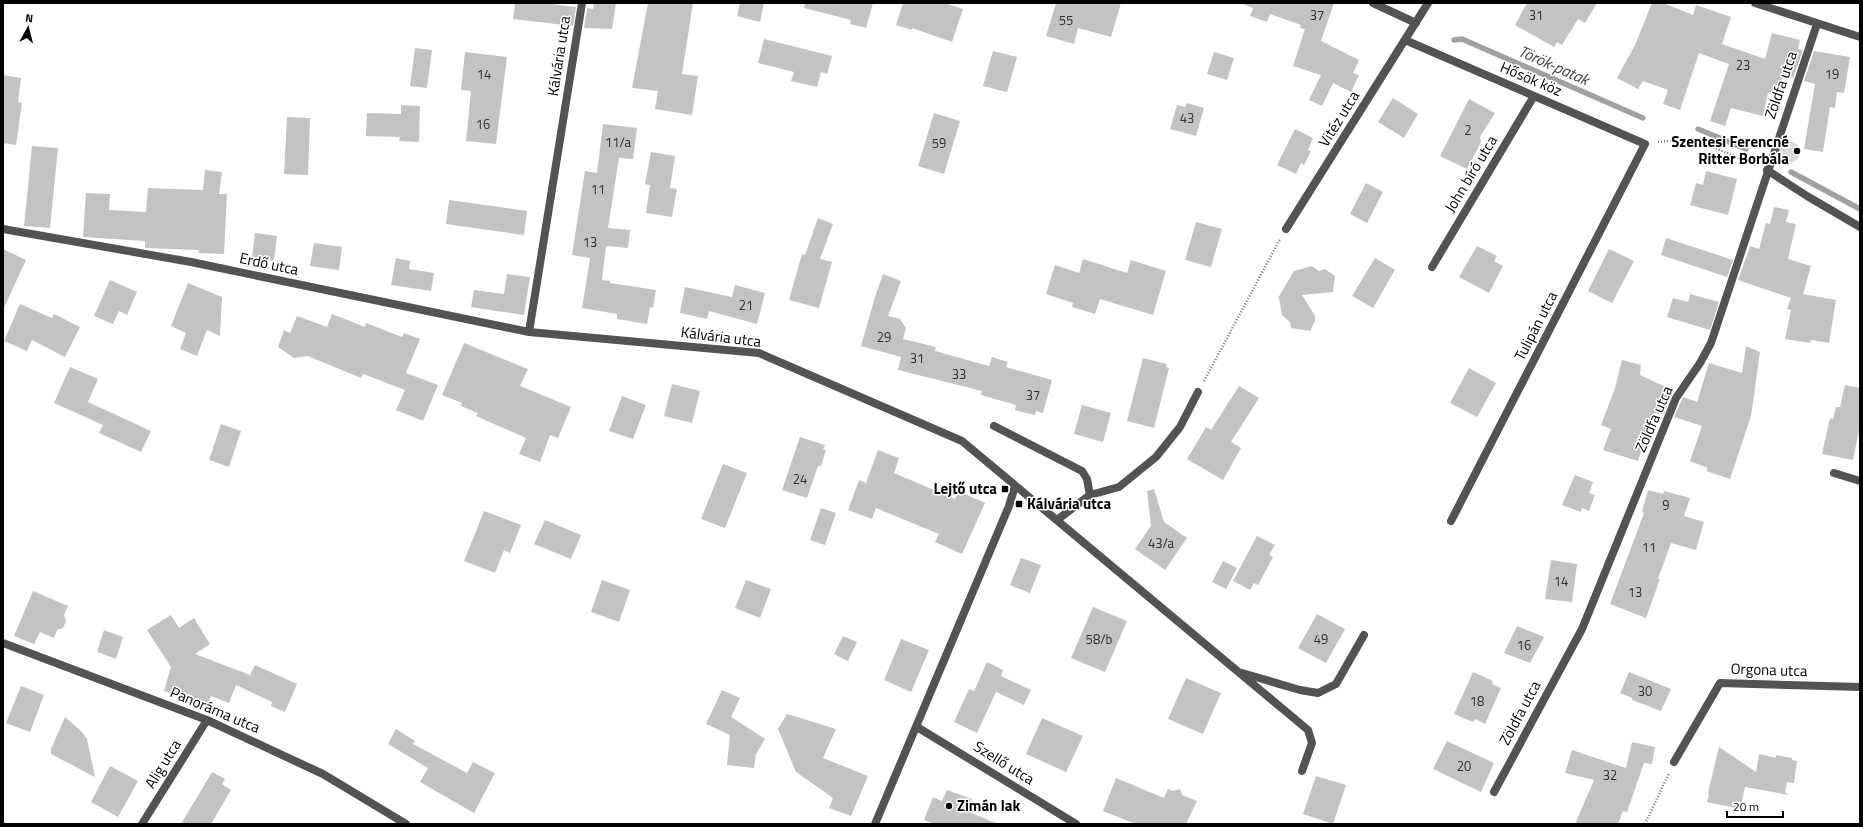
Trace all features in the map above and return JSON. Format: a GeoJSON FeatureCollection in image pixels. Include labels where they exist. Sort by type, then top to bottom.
{"type":"FeatureCollection","features":[{"type":"Feature","properties":{"kind":"street","name":"Kálvária utca"},"geometry":{"type":"LineString","coordinates":[[582,3],[529,332],[759,353],[962,441],[1308,730],[1312,743],[1302,771]]}},
{"type":"Feature","properties":{"kind":"street"},"geometry":{"type":"LineString","coordinates":[[1373,3],[1416,23]]}},
{"type":"Feature","properties":{"kind":"street","name":"Vitéz utca"},"geometry":{"type":"LineString","coordinates":[[1286,229],[1428,3]]}},
{"type":"Feature","properties":{"kind":"street"},"geometry":{"type":"LineString","coordinates":[[1755,3],[1860,37]]}},
{"type":"Feature","properties":{"kind":"street","name":"Zöldfa utca"},"geometry":{"type":"LineString","coordinates":[[1494,792],[1582,629],[1676,398],[1711,344],[1724,309],[1767,170],[1817,24]]}},
{"type":"Feature","properties":{"kind":"street","name":"Hősök köz"},"geometry":{"type":"LineString","coordinates":[[1405,40],[1645,144]]}},
{"type":"Feature","properties":{"kind":"street","name":"John bíró utca"},"geometry":{"type":"LineString","coordinates":[[1432,268],[1534,96]]}},
{"type":"Feature","properties":{"kind":"street","name":"Tulipán utca"},"geometry":{"type":"LineString","coordinates":[[1451,521],[1645,144]]}},
{"type":"Feature","properties":{"kind":"street"},"geometry":{"type":"LineString","coordinates":[[1767,170],[1807,196],[1860,227]]}},
{"type":"Feature","properties":{"kind":"street","name":"Erdő utca"},"geometry":{"type":"LineString","coordinates":[[3,229],[191,262],[529,332]]}},
{"type":"Feature","properties":{"kind":"street"},"geometry":{"type":"LineString","coordinates":[[1057,520],[1090,496],[1119,487],[1156,456],[1180,427],[1198,392]]}},
{"type":"Feature","properties":{"kind":"street"},"geometry":{"type":"LineString","coordinates":[[994,426],[1082,471],[1087,479],[1090,496]]}},
{"type":"Feature","properties":{"kind":"street"},"geometry":{"type":"LineString","coordinates":[[1834,473],[1860,481]]}},
{"type":"Feature","properties":{"kind":"street"},"geometry":{"type":"LineString","coordinates":[[875,824],[1009,506],[1015,486]]}},
{"type":"Feature","properties":{"kind":"street","name":"Kálvária utca"},"geometry":{"type":"LineString","coordinates":[[1237,672],[1300,690],[1318,693],[1336,684],[1364,635]]}},
{"type":"Feature","properties":{"kind":"street","name":"Panoráma utca"},"geometry":{"type":"LineString","coordinates":[[3,643],[207,720],[323,774],[406,824]]}},
{"type":"Feature","properties":{"kind":"street","name":"Orgona utca"},"geometry":{"type":"LineString","coordinates":[[1674,762],[1720,683],[1860,687]]}},
{"type":"Feature","properties":{"kind":"street","name":"Alig utca"},"geometry":{"type":"LineString","coordinates":[[142,824],[207,720]]}},
{"type":"Feature","properties":{"kind":"street","name":"Szellő utca"},"geometry":{"type":"LineString","coordinates":[[917,727],[1076,824]]}},
{"type":"Feature","properties":{"kind":"path"},"geometry":{"type":"LineString","coordinates":[[1645,144],[1693,139],[1767,170]]}},
{"type":"Feature","properties":{"kind":"path"},"geometry":{"type":"LineString","coordinates":[[1198,392],[1286,229]]}},
{"type":"Feature","properties":{"kind":"path"},"geometry":{"type":"LineString","coordinates":[[1645,824],[1674,762]]}},
{"type":"Feature","properties":{"kind":"shaded area"},"geometry":{"type":"Polygon","coordinates":[[[1789,141],[1797,144],[1800,152],[1797,160],[1789,163],[1781,160],[1778,152],[1781,144],[1789,141]]]}},
{"type":"Feature","properties":{"kind":"building"},"geometry":{"type":"Polygon","coordinates":[[[515,3],[542,3],[576,7],[573,26],[513,19],[515,3]]]}},
{"type":"Feature","properties":{"kind":"building"},"geometry":{"type":"Polygon","coordinates":[[[594,3],[616,3],[612,29],[584,28],[587,8],[593,9],[594,3]]]}},
{"type":"Feature","properties":{"kind":"building"},"geometry":{"type":"Polygon","coordinates":[[[648,3],[693,3],[682,74],[698,76],[692,115],[655,109],[658,91],[632,88],[648,3]]]}},
{"type":"Feature","properties":{"kind":"building"},"geometry":{"type":"Polygon","coordinates":[[[740,3],[764,3],[760,22],[737,16],[740,3]]]}},
{"type":"Feature","properties":{"kind":"building"},"geometry":{"type":"Polygon","coordinates":[[[805,3],[873,3],[866,28],[850,24],[851,20],[804,8],[805,3]]]}},
{"type":"Feature","properties":{"kind":"building"},"geometry":{"type":"Polygon","coordinates":[[[903,3],[945,3],[963,9],[952,42],[912,28],[912,30],[896,25],[903,3]]]}},
{"type":"Feature","properties":{"kind":"building"},"geometry":{"type":"Polygon","coordinates":[[[1056,3],[1121,3],[1111,37],[1078,28],[1074,44],[1046,36],[1056,3]]]}},
{"type":"Feature","properties":{"kind":"building"},"geometry":{"type":"Polygon","coordinates":[[[1245,3],[1334,3],[1321,41],[1359,60],[1353,73],[1359,75],[1351,92],[1333,83],[1322,106],[1309,100],[1321,75],[1293,66],[1305,29],[1300,28],[1301,25],[1270,14],[1267,22],[1250,16],[1253,8],[1245,5],[1245,3]]]}},
{"type":"Feature","properties":{"kind":"building"},"geometry":{"type":"Polygon","coordinates":[[[1527,3],[1597,3],[1585,23],[1578,19],[1562,45],[1557,42],[1554,47],[1515,25],[1527,3]]]}},
{"type":"Feature","properties":{"kind":"building"},"geometry":{"type":"Polygon","coordinates":[[[1652,3],[1663,3],[1693,15],[1696,5],[1731,17],[1722,44],[1765,59],[1772,33],[1800,40],[1798,49],[1803,50],[1793,78],[1783,75],[1778,95],[1768,93],[1763,116],[1731,108],[1725,126],[1710,121],[1729,64],[1699,53],[1680,110],[1663,104],[1668,90],[1643,81],[1638,89],[1617,78],[1635,45],[1652,3]]]}},
{"type":"Feature","properties":{"kind":"building"},"geometry":{"type":"Polygon","coordinates":[[[764,39],[832,56],[827,74],[821,72],[817,87],[791,81],[794,72],[758,63],[764,39]]]}},
{"type":"Feature","properties":{"kind":"building"},"geometry":{"type":"Polygon","coordinates":[[[415,48],[432,50],[427,88],[410,86],[415,48]]]}},
{"type":"Feature","properties":{"kind":"building"},"geometry":{"type":"Polygon","coordinates":[[[993,51],[1017,57],[1007,92],[983,86],[993,51]]]}},
{"type":"Feature","properties":{"kind":"building"},"geometry":{"type":"Polygon","coordinates":[[[1814,51],[1850,57],[1844,93],[1837,92],[1835,108],[1830,107],[1823,152],[1804,149],[1815,84],[1804,81],[1814,51]]]}},
{"type":"Feature","properties":{"kind":"building"},"geometry":{"type":"Polygon","coordinates":[[[465,52],[507,57],[496,144],[466,141],[471,91],[461,90],[465,52]]]}},
{"type":"Feature","properties":{"kind":"building"},"geometry":{"type":"Polygon","coordinates":[[[1214,52],[1234,58],[1227,80],[1207,74],[1214,52]]]}},
{"type":"Feature","properties":{"kind":"building"},"geometry":{"type":"Polygon","coordinates":[[[3,75],[21,78],[18,102],[22,103],[16,145],[3,143],[3,75]]]}},
{"type":"Feature","properties":{"kind":"building"},"geometry":{"type":"Polygon","coordinates":[[[1393,98],[1418,114],[1404,138],[1378,122],[1393,98]]]}},
{"type":"Feature","properties":{"kind":"building"},"geometry":{"type":"Polygon","coordinates":[[[1469,99],[1495,113],[1480,137],[1481,142],[1467,169],[1440,156],[1469,99]]]}},
{"type":"Feature","properties":{"kind":"building"},"geometry":{"type":"Polygon","coordinates":[[[1187,103],[1204,108],[1196,136],[1170,129],[1177,105],[1185,107],[1187,103]]]}},
{"type":"Feature","properties":{"kind":"building"},"geometry":{"type":"Polygon","coordinates":[[[401,105],[420,106],[419,142],[399,141],[400,137],[366,136],[367,113],[401,114],[401,105]]]}},
{"type":"Feature","properties":{"kind":"building"},"geometry":{"type":"Polygon","coordinates":[[[934,113],[960,121],[944,174],[918,166],[934,113]]]}},
{"type":"Feature","properties":{"kind":"building"},"geometry":{"type":"Polygon","coordinates":[[[287,117],[310,118],[308,175],[284,174],[287,117]]]}},
{"type":"Feature","properties":{"kind":"building"},"geometry":{"type":"Polygon","coordinates":[[[603,124],[637,128],[633,159],[619,158],[608,228],[630,230],[628,248],[606,246],[602,280],[610,281],[610,283],[656,290],[653,308],[650,307],[647,324],[617,319],[617,314],[582,308],[590,258],[572,255],[585,171],[597,173],[603,124]]]}},
{"type":"Feature","properties":{"kind":"building"},"geometry":{"type":"Polygon","coordinates":[[[1295,129],[1313,138],[1308,150],[1311,151],[1304,165],[1301,163],[1296,174],[1277,165],[1295,129]]]}},
{"type":"Feature","properties":{"kind":"building"},"geometry":{"type":"Polygon","coordinates":[[[32,146],[58,148],[50,228],[24,226],[32,146]]]}},
{"type":"Feature","properties":{"kind":"building"},"geometry":{"type":"Polygon","coordinates":[[[651,152],[675,156],[670,188],[677,189],[672,217],[646,213],[650,185],[645,184],[651,152]]]}},
{"type":"Feature","properties":{"kind":"building"},"geometry":{"type":"Polygon","coordinates":[[[205,170],[222,172],[219,194],[227,194],[224,254],[199,253],[199,250],[145,248],[145,241],[83,237],[86,193],[110,194],[109,210],[146,212],[148,188],[203,190],[205,170]]]}},
{"type":"Feature","properties":{"kind":"building"},"geometry":{"type":"Polygon","coordinates":[[[1706,171],[1737,179],[1728,215],[1690,205],[1696,183],[1703,185],[1706,171]]]}},
{"type":"Feature","properties":{"kind":"building"},"geometry":{"type":"Polygon","coordinates":[[[1366,183],[1383,192],[1367,223],[1350,214],[1366,183]]]}},
{"type":"Feature","properties":{"kind":"building"},"geometry":{"type":"Polygon","coordinates":[[[449,200],[527,211],[524,235],[446,224],[449,200]]]}},
{"type":"Feature","properties":{"kind":"building"},"geometry":{"type":"Polygon","coordinates":[[[1774,207],[1789,210],[1786,222],[1796,224],[1788,259],[1811,266],[1803,294],[1836,300],[1829,343],[1811,340],[1810,343],[1785,339],[1791,310],[1787,309],[1791,298],[1738,280],[1750,246],[1759,249],[1766,223],[1770,224],[1774,207]]]}},
{"type":"Feature","properties":{"kind":"building"},"geometry":{"type":"Polygon","coordinates":[[[818,218],[833,224],[820,259],[832,262],[819,308],[789,300],[802,254],[805,255],[818,218]]]}},
{"type":"Feature","properties":{"kind":"building"},"geometry":{"type":"Polygon","coordinates":[[[1196,222],[1222,229],[1211,267],[1185,260],[1196,222]]]}},
{"type":"Feature","properties":{"kind":"building"},"geometry":{"type":"Polygon","coordinates":[[[255,233],[277,236],[274,261],[252,258],[255,233]]]}},
{"type":"Feature","properties":{"kind":"building"},"geometry":{"type":"Polygon","coordinates":[[[1666,238],[1733,260],[1727,277],[1661,255],[1666,238]]]}},
{"type":"Feature","properties":{"kind":"building"},"geometry":{"type":"Polygon","coordinates":[[[314,243],[342,247],[339,270],[310,266],[314,243]]]}},
{"type":"Feature","properties":{"kind":"building"},"geometry":{"type":"Polygon","coordinates":[[[1477,246],[1497,256],[1494,261],[1503,266],[1489,293],[1459,277],[1477,246]]]}},
{"type":"Feature","properties":{"kind":"building"},"geometry":{"type":"Polygon","coordinates":[[[3,249],[26,260],[3,310],[3,249]]]}},
{"type":"Feature","properties":{"kind":"building"},"geometry":{"type":"Polygon","coordinates":[[[1609,249],[1634,261],[1612,303],[1588,291],[1609,249]]]}},
{"type":"Feature","properties":{"kind":"building"},"geometry":{"type":"Polygon","coordinates":[[[396,258],[410,261],[409,269],[434,273],[431,291],[391,285],[396,258]]]}},
{"type":"Feature","properties":{"kind":"building"},"geometry":{"type":"Polygon","coordinates":[[[1375,258],[1395,270],[1373,308],[1352,296],[1375,258]]]}},
{"type":"Feature","properties":{"kind":"building"},"geometry":{"type":"Polygon","coordinates":[[[1083,259],[1127,273],[1131,260],[1166,271],[1153,315],[1100,299],[1095,314],[1072,307],[1073,303],[1046,294],[1055,265],[1079,273],[1083,259]]]}},
{"type":"Feature","properties":{"kind":"building"},"geometry":{"type":"Polygon","coordinates":[[[1312,266],[1319,271],[1325,269],[1335,276],[1333,292],[1302,295],[1315,316],[1315,321],[1310,331],[1291,328],[1290,322],[1282,315],[1278,298],[1294,271],[1312,266]]]}},
{"type":"Feature","properties":{"kind":"building"},"geometry":{"type":"Polygon","coordinates":[[[507,274],[530,277],[524,315],[471,307],[474,290],[504,294],[507,274]]]}},
{"type":"Feature","properties":{"kind":"building"},"geometry":{"type":"Polygon","coordinates":[[[883,274],[901,281],[888,316],[900,319],[906,328],[903,339],[936,347],[935,351],[989,366],[992,357],[1008,362],[1006,367],[1052,380],[1043,413],[1036,411],[1035,415],[1015,410],[1016,405],[981,395],[982,391],[898,370],[901,357],[861,346],[883,274]]]}},
{"type":"Feature","properties":{"kind":"building"},"geometry":{"type":"Polygon","coordinates":[[[110,280],[137,292],[127,315],[119,311],[113,324],[94,316],[110,280]]]}},
{"type":"Feature","properties":{"kind":"building"},"geometry":{"type":"Polygon","coordinates":[[[188,283],[222,297],[220,336],[207,330],[197,356],[180,349],[186,333],[171,326],[188,283]]]}},
{"type":"Feature","properties":{"kind":"building"},"geometry":{"type":"Polygon","coordinates":[[[735,285],[765,293],[757,324],[709,311],[707,319],[680,313],[685,287],[732,297],[735,285]]]}},
{"type":"Feature","properties":{"kind":"building"},"geometry":{"type":"Polygon","coordinates":[[[1690,294],[1719,302],[1710,330],[1667,317],[1673,298],[1688,302],[1690,294]]]}},
{"type":"Feature","properties":{"kind":"building"},"geometry":{"type":"Polygon","coordinates":[[[20,304],[52,318],[54,314],[80,327],[65,357],[32,340],[27,351],[4,341],[20,304]]]}},
{"type":"Feature","properties":{"kind":"building"},"geometry":{"type":"Polygon","coordinates":[[[332,314],[365,327],[366,323],[402,337],[404,333],[420,339],[406,373],[438,385],[423,421],[396,410],[405,390],[363,374],[361,378],[308,356],[294,358],[278,347],[284,330],[290,333],[297,316],[327,327],[332,314]]]}},
{"type":"Feature","properties":{"kind":"building"},"geometry":{"type":"Polygon","coordinates":[[[464,343],[528,369],[520,386],[571,407],[558,438],[550,435],[540,462],[519,454],[526,438],[476,416],[478,413],[461,406],[462,403],[442,395],[464,343]]]}},
{"type":"Feature","properties":{"kind":"building"},"geometry":{"type":"Polygon","coordinates":[[[1746,346],[1760,352],[1751,416],[1730,479],[1706,471],[1708,468],[1690,461],[1702,426],[1674,417],[1683,397],[1697,402],[1709,363],[1742,373],[1746,346]]]}},
{"type":"Feature","properties":{"kind":"building"},"geometry":{"type":"Polygon","coordinates":[[[1143,358],[1167,364],[1166,367],[1169,368],[1154,428],[1127,421],[1143,358]]]}},
{"type":"Feature","properties":{"kind":"building"},"geometry":{"type":"Polygon","coordinates":[[[1622,360],[1641,365],[1640,375],[1670,389],[1669,392],[1672,393],[1664,414],[1660,412],[1659,414],[1654,413],[1638,461],[1603,450],[1611,429],[1601,425],[1615,388],[1622,360]]]}},
{"type":"Feature","properties":{"kind":"building"},"geometry":{"type":"Polygon","coordinates":[[[70,367],[98,379],[88,402],[151,431],[141,452],[99,433],[103,425],[54,403],[70,367]]]}},
{"type":"Feature","properties":{"kind":"building"},"geometry":{"type":"Polygon","coordinates":[[[1469,368],[1496,383],[1477,417],[1450,403],[1469,368]]]}},
{"type":"Feature","properties":{"kind":"building"},"geometry":{"type":"Polygon","coordinates":[[[672,384],[700,391],[692,423],[664,416],[672,384]]]}},
{"type":"Feature","properties":{"kind":"building"},"geometry":{"type":"Polygon","coordinates":[[[1845,385],[1860,388],[1860,425],[1853,460],[1822,454],[1830,418],[1833,419],[1836,407],[1840,407],[1845,385]]]}},
{"type":"Feature","properties":{"kind":"building"},"geometry":{"type":"Polygon","coordinates":[[[1239,386],[1259,398],[1231,442],[1241,448],[1223,480],[1187,459],[1206,427],[1211,430],[1239,386]]]}},
{"type":"Feature","properties":{"kind":"building"},"geometry":{"type":"Polygon","coordinates":[[[622,396],[646,405],[633,439],[609,431],[622,396]]]}},
{"type":"Feature","properties":{"kind":"building"},"geometry":{"type":"Polygon","coordinates":[[[1082,405],[1111,413],[1103,442],[1074,434],[1082,405]]]}},
{"type":"Feature","properties":{"kind":"building"},"geometry":{"type":"Polygon","coordinates":[[[221,424],[241,431],[229,467],[209,460],[221,424]]]}},
{"type":"Feature","properties":{"kind":"building"},"geometry":{"type":"Polygon","coordinates":[[[800,437],[825,445],[823,449],[826,450],[821,466],[818,466],[807,498],[782,490],[800,437]]]}},
{"type":"Feature","properties":{"kind":"building"},"geometry":{"type":"Polygon","coordinates":[[[878,450],[899,458],[894,473],[955,499],[958,491],[985,503],[962,554],[935,542],[939,534],[876,508],[872,519],[848,510],[859,480],[866,483],[878,450]]]}},
{"type":"Feature","properties":{"kind":"building"},"geometry":{"type":"Polygon","coordinates":[[[723,464],[747,473],[725,528],[701,519],[723,464]]]}},
{"type":"Feature","properties":{"kind":"building"},"geometry":{"type":"Polygon","coordinates":[[[1575,475],[1593,482],[1589,493],[1595,495],[1589,511],[1582,508],[1581,512],[1562,505],[1575,475]]]}},
{"type":"Feature","properties":{"kind":"building"},"geometry":{"type":"Polygon","coordinates":[[[1154,489],[1164,522],[1187,538],[1165,570],[1135,549],[1151,526],[1147,491],[1154,489]]]}},
{"type":"Feature","properties":{"kind":"building"},"geometry":{"type":"Polygon","coordinates":[[[1648,490],[1663,494],[1664,491],[1690,498],[1684,516],[1704,522],[1696,550],[1671,543],[1646,618],[1610,604],[1644,513],[1642,512],[1648,490]]]}},
{"type":"Feature","properties":{"kind":"building"},"geometry":{"type":"Polygon","coordinates":[[[821,508],[836,513],[825,545],[810,540],[821,508]]]}},
{"type":"Feature","properties":{"kind":"building"},"geometry":{"type":"Polygon","coordinates":[[[484,511],[521,525],[510,553],[504,550],[495,573],[464,561],[484,511]]]}},
{"type":"Feature","properties":{"kind":"building"},"geometry":{"type":"Polygon","coordinates":[[[545,520],[581,535],[571,559],[534,544],[545,520]]]}},
{"type":"Feature","properties":{"kind":"building"},"geometry":{"type":"Polygon","coordinates":[[[1257,536],[1275,545],[1269,555],[1273,557],[1258,585],[1254,583],[1250,590],[1233,581],[1257,536]]]}},
{"type":"Feature","properties":{"kind":"building"},"geometry":{"type":"Polygon","coordinates":[[[1021,558],[1041,565],[1030,593],[1010,585],[1021,558]]]}},
{"type":"Feature","properties":{"kind":"building"},"geometry":{"type":"Polygon","coordinates":[[[1551,560],[1577,564],[1572,602],[1545,599],[1551,560]]]}},
{"type":"Feature","properties":{"kind":"building"},"geometry":{"type":"Polygon","coordinates":[[[1223,561],[1237,568],[1226,589],[1212,582],[1223,561]]]}},
{"type":"Feature","properties":{"kind":"building"},"geometry":{"type":"Polygon","coordinates":[[[602,580],[630,590],[619,622],[591,612],[602,580]]]}},
{"type":"Feature","properties":{"kind":"building"},"geometry":{"type":"Polygon","coordinates":[[[746,580],[771,589],[760,618],[735,608],[746,580]]]}},
{"type":"Feature","properties":{"kind":"building"},"geometry":{"type":"Polygon","coordinates":[[[33,591],[68,606],[64,615],[66,621],[63,628],[57,630],[54,638],[40,632],[34,644],[14,636],[33,591]]]}},
{"type":"Feature","properties":{"kind":"building"},"geometry":{"type":"Polygon","coordinates":[[[1093,607],[1127,621],[1105,672],[1071,658],[1093,607]]]}},
{"type":"Feature","properties":{"kind":"building"},"geometry":{"type":"Polygon","coordinates":[[[1317,614],[1345,629],[1326,663],[1298,648],[1317,614]]]}},
{"type":"Feature","properties":{"kind":"building"},"geometry":{"type":"Polygon","coordinates":[[[171,615],[179,628],[194,618],[210,644],[195,654],[250,675],[255,665],[297,684],[285,712],[271,706],[272,702],[236,685],[229,703],[211,696],[208,703],[196,698],[195,701],[164,691],[171,667],[147,630],[171,615]]]}},
{"type":"Feature","properties":{"kind":"building"},"geometry":{"type":"Polygon","coordinates":[[[1517,626],[1544,637],[1530,663],[1504,653],[1517,626]]]}},
{"type":"Feature","properties":{"kind":"building"},"geometry":{"type":"Polygon","coordinates":[[[104,630],[123,637],[116,659],[97,652],[104,630]]]}},
{"type":"Feature","properties":{"kind":"building"},"geometry":{"type":"Polygon","coordinates":[[[843,636],[857,642],[848,661],[834,654],[843,636]]]}},
{"type":"Feature","properties":{"kind":"building"},"geometry":{"type":"Polygon","coordinates":[[[901,639],[929,650],[911,692],[884,680],[901,639]]]}},
{"type":"Feature","properties":{"kind":"building"},"geometry":{"type":"Polygon","coordinates":[[[987,662],[1003,670],[1001,676],[1031,690],[1024,705],[996,692],[977,733],[954,722],[969,689],[974,691],[987,662]]]}},
{"type":"Feature","properties":{"kind":"building"},"geometry":{"type":"Polygon","coordinates":[[[1473,672],[1493,681],[1492,684],[1501,688],[1485,724],[1475,719],[1473,722],[1454,714],[1473,672]]]}},
{"type":"Feature","properties":{"kind":"building"},"geometry":{"type":"Polygon","coordinates":[[[1629,672],[1671,689],[1661,711],[1632,700],[1632,698],[1620,693],[1629,672]]]}},
{"type":"Feature","properties":{"kind":"building"},"geometry":{"type":"Polygon","coordinates":[[[1186,678],[1221,693],[1203,734],[1168,719],[1186,678]]]}},
{"type":"Feature","properties":{"kind":"building"},"geometry":{"type":"Polygon","coordinates":[[[21,686],[44,695],[30,732],[6,723],[21,686]]]}},
{"type":"Feature","properties":{"kind":"building"},"geometry":{"type":"Polygon","coordinates":[[[722,690],[740,698],[731,717],[765,739],[756,754],[754,768],[727,765],[730,735],[706,724],[722,690]]]}},
{"type":"Feature","properties":{"kind":"building"},"geometry":{"type":"Polygon","coordinates":[[[787,714],[836,729],[823,758],[868,776],[851,816],[829,808],[833,798],[796,772],[778,729],[787,714]]]}},
{"type":"Feature","properties":{"kind":"building"},"geometry":{"type":"Polygon","coordinates":[[[65,717],[82,732],[87,739],[95,777],[51,754],[51,749],[65,717]]]}},
{"type":"Feature","properties":{"kind":"building"},"geometry":{"type":"Polygon","coordinates":[[[1042,718],[1083,736],[1066,772],[1026,754],[1042,718]]]}},
{"type":"Feature","properties":{"kind":"building"},"geometry":{"type":"Polygon","coordinates":[[[396,729],[415,741],[413,744],[467,773],[473,762],[495,773],[474,813],[420,782],[428,768],[388,744],[396,729]]]}},
{"type":"Feature","properties":{"kind":"building"},"geometry":{"type":"Polygon","coordinates":[[[1447,741],[1494,763],[1481,792],[1433,769],[1447,741]]]}},
{"type":"Feature","properties":{"kind":"building"},"geometry":{"type":"Polygon","coordinates":[[[1632,742],[1655,747],[1652,764],[1644,763],[1627,812],[1623,811],[1618,824],[1575,824],[1594,780],[1565,773],[1572,750],[1626,768],[1632,742]]]}},
{"type":"Feature","properties":{"kind":"building"},"geometry":{"type":"Polygon","coordinates":[[[1719,747],[1756,772],[1759,754],[1776,758],[1776,755],[1792,758],[1792,760],[1797,761],[1794,783],[1787,782],[1785,792],[1789,795],[1745,787],[1740,809],[1707,802],[1719,747]]]}},
{"type":"Feature","properties":{"kind":"building"},"geometry":{"type":"Polygon","coordinates":[[[110,766],[138,781],[118,817],[91,802],[110,766]]]}},
{"type":"Feature","properties":{"kind":"building"},"geometry":{"type":"Polygon","coordinates":[[[212,772],[225,779],[222,784],[231,790],[211,824],[181,824],[212,772]]]}},
{"type":"Feature","properties":{"kind":"building"},"geometry":{"type":"Polygon","coordinates":[[[1316,776],[1346,785],[1333,824],[1303,814],[1316,776]]]}},
{"type":"Feature","properties":{"kind":"building"},"geometry":{"type":"Polygon","coordinates":[[[1116,778],[1164,798],[1168,789],[1173,791],[1180,789],[1182,795],[1197,801],[1186,824],[1136,824],[1103,811],[1116,778]]]}},
{"type":"Feature","properties":{"kind":"building","name":"Zimán lak"},"geometry":{"type":"Polygon","coordinates":[[[947,790],[972,799],[967,811],[998,824],[934,824],[924,820],[933,797],[942,801],[947,790]]]}},
{"type":"Feature","properties":{"kind":"waterway","name":"Török-patak"},"geometry":{"type":"LineString","coordinates":[[1454,40],[1462,39],[1643,118]]}},
{"type":"Feature","properties":{"kind":"waterway","name":"Török-patak"},"geometry":{"type":"LineString","coordinates":[[1698,129],[1746,149]]}},
{"type":"Feature","properties":{"kind":"waterway","name":"Török-patak"},"geometry":{"type":"LineString","coordinates":[[1791,172],[1860,209]]}},
{"type":"Feature","properties":{"kind":"place","name":"Szentesi Ferencné Ritter Borbála"},"geometry":{"type":"Point","coordinates":[1797,151]}},
{"type":"Feature","properties":{"kind":"place","name":"Lejtő utca"},"geometry":{"type":"Point","coordinates":[1005,489]}},
{"type":"Feature","properties":{"kind":"place","name":"Kálvária utca"},"geometry":{"type":"Point","coordinates":[1019,504]}},
{"type":"Feature","properties":{"kind":"place","name":"Zimán lak"},"geometry":{"type":"Point","coordinates":[949,806]}}]}
